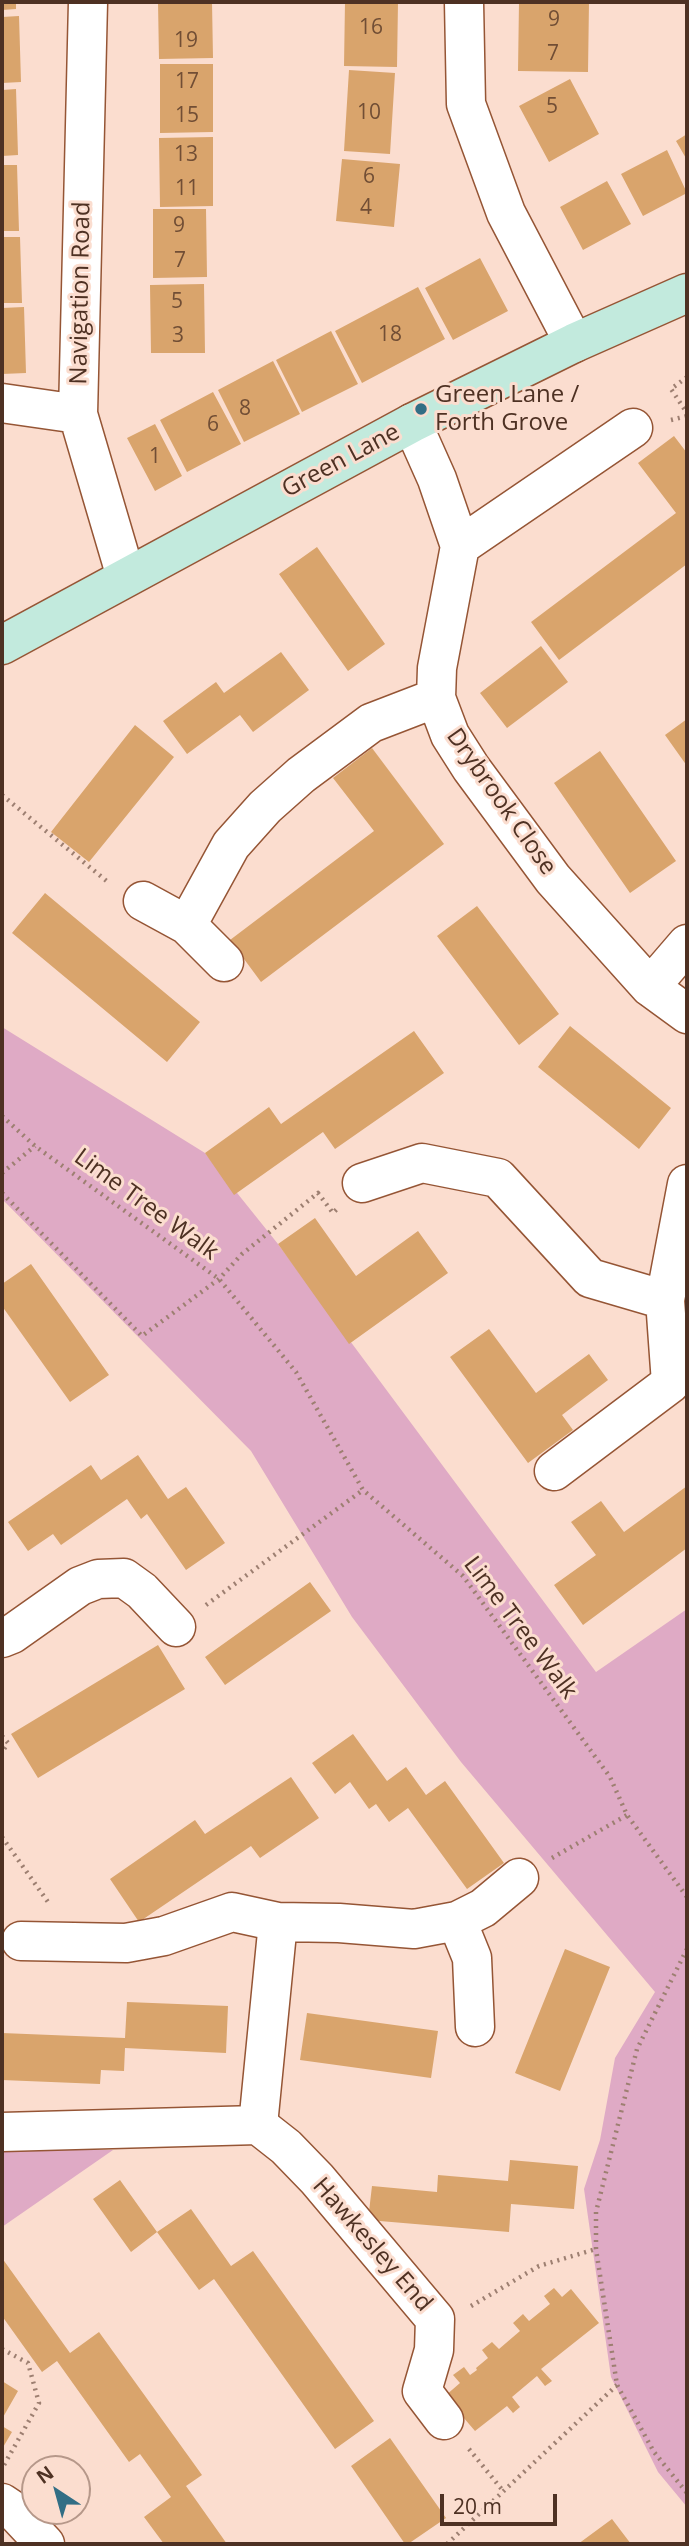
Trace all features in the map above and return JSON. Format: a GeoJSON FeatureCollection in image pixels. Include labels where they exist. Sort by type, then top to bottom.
{"type":"FeatureCollection","features":[{"type":"Feature","properties":{"kind":"street","name":"Navigation Road"},"geometry":{"type":"LineString","coordinates":[[88,2],[78,414],[126,577]]}},
{"type":"Feature","properties":{"kind":"street"},"geometry":{"type":"LineString","coordinates":[[464,2],[466,104],[506,213],[574,343]]}},
{"type":"Feature","properties":{"kind":"street","name":"Green Lane"},"geometry":{"type":"LineString","coordinates":[[2,645],[412,423],[574,343],[687,293]]}},
{"type":"Feature","properties":{"kind":"street"},"geometry":{"type":"LineString","coordinates":[[2,403],[78,414]]}},
{"type":"Feature","properties":{"kind":"street","name":"Drybrook Close"},"geometry":{"type":"LineString","coordinates":[[412,423],[437,479],[460,546],[439,654],[436,698],[450,735],[471,768],[553,878],[650,987],[687,1014]]}},
{"type":"Feature","properties":{"kind":"street"},"geometry":{"type":"LineString","coordinates":[[460,546],[633,428]]}},
{"type":"Feature","properties":{"kind":"street"},"geometry":{"type":"LineString","coordinates":[[187,925],[231,845],[265,807],[301,775],[371,723],[436,698]]}},
{"type":"Feature","properties":{"kind":"street"},"geometry":{"type":"LineString","coordinates":[[143,901],[187,925],[224,962]]}},
{"type":"Feature","properties":{"kind":"street"},"geometry":{"type":"LineString","coordinates":[[650,987],[687,944]]}},
{"type":"Feature","properties":{"kind":"street"},"geometry":{"type":"LineString","coordinates":[[362,1183],[422,1163],[498,1178],[590,1278],[665,1300]]}},
{"type":"Feature","properties":{"kind":"street"},"geometry":{"type":"LineString","coordinates":[[554,1471],[679,1391],[665,1300],[687,1184]]}},
{"type":"Feature","properties":{"kind":"street"},"geometry":{"type":"LineString","coordinates":[[2,1639],[79,1587],[98,1579],[124,1578],[142,1591],[176,1627]]}},
{"type":"Feature","properties":{"kind":"street"},"geometry":{"type":"LineString","coordinates":[[21,1941],[126,1943],[164,1936],[232,1912],[278,1922],[339,1923],[414,1929],[457,1921],[483,1908],[519,1878]]}},
{"type":"Feature","properties":{"kind":"street"},"geometry":{"type":"LineString","coordinates":[[457,1921],[472,1958],[475,2026]]}},
{"type":"Feature","properties":{"kind":"street"},"geometry":{"type":"LineString","coordinates":[[2,2133],[258,2124],[278,1922]]}},
{"type":"Feature","properties":{"kind":"street","name":"Hawkesley End"},"geometry":{"type":"LineString","coordinates":[[258,2124],[286,2147],[317,2179],[435,2319],[434,2350],[422,2391],[444,2420]]}},
{"type":"Feature","properties":{"kind":"street"},"geometry":{"type":"LineString","coordinates":[[2,2503],[14,2511],[45,2544]]}},
{"type":"Feature","properties":{"kind":"path"},"geometry":{"type":"LineString","coordinates":[[687,377],[671,389],[687,413]]}},
{"type":"Feature","properties":{"kind":"path"},"geometry":{"type":"LineString","coordinates":[[2,794],[113,886],[143,901]]}},
{"type":"Feature","properties":{"kind":"path","name":"Lime Tree Walk"},"geometry":{"type":"LineString","coordinates":[[2,1115],[35,1146],[219,1279],[296,1372],[363,1490],[463,1576],[610,1777],[627,1815],[687,1897]]}},
{"type":"Feature","properties":{"kind":"path"},"geometry":{"type":"LineString","coordinates":[[2,1173],[35,1146]]}},
{"type":"Feature","properties":{"kind":"path"},"geometry":{"type":"LineString","coordinates":[[2,1194],[142,1336],[219,1279],[242,1254],[318,1193],[333,1213],[362,1183]]}},
{"type":"Feature","properties":{"kind":"path"},"geometry":{"type":"LineString","coordinates":[[176,1627],[363,1490]]}},
{"type":"Feature","properties":{"kind":"path"},"geometry":{"type":"LineString","coordinates":[[2,1736],[8,1744],[2,1752]]}},
{"type":"Feature","properties":{"kind":"path"},"geometry":{"type":"LineString","coordinates":[[519,1878],[627,1815]]}},
{"type":"Feature","properties":{"kind":"path"},"geometry":{"type":"LineString","coordinates":[[2,1837],[78,1942]]}},
{"type":"Feature","properties":{"kind":"path"},"geometry":{"type":"LineString","coordinates":[[687,1949],[637,2049],[596,2212],[596,2249],[617,2385],[654,2452],[687,2493]]}},
{"type":"Feature","properties":{"kind":"path"},"geometry":{"type":"LineString","coordinates":[[435,2319],[457,2314],[539,2266],[596,2249]]}},
{"type":"Feature","properties":{"kind":"path"},"geometry":{"type":"LineString","coordinates":[[2,2349],[28,2363],[39,2403],[2,2468]]}},
{"type":"Feature","properties":{"kind":"path"},"geometry":{"type":"LineString","coordinates":[[447,2544],[617,2385]]}},
{"type":"Feature","properties":{"kind":"path"},"geometry":{"type":"LineString","coordinates":[[444,2420],[503,2492]]}},
{"type":"Feature","properties":{"kind":"shaded area"},"geometry":{"type":"Polygon","coordinates":[[[2,1027],[205,1153],[278,1244],[596,1672],[687,1609],[687,2507],[658,2472],[611,2377],[584,2189],[600,2140],[615,2058],[655,1992],[461,1762],[352,1617],[251,1451],[2,1199],[2,1027]]]}},
{"type":"Feature","properties":{"kind":"shaded area"},"geometry":{"type":"Polygon","coordinates":[[[2,2149],[113,2150],[2,2227],[2,2149]]]}},
{"type":"Feature","properties":{"kind":"building"},"geometry":{"type":"Polygon","coordinates":[[[2,2],[16,2],[16,9],[2,10],[2,2]]]}},
{"type":"Feature","properties":{"kind":"building"},"geometry":{"type":"Polygon","coordinates":[[[158,2],[212,2],[213,58],[159,59],[158,2]]]}},
{"type":"Feature","properties":{"kind":"building"},"geometry":{"type":"Polygon","coordinates":[[[345,2],[398,2],[397,67],[344,66],[345,2]]]}},
{"type":"Feature","properties":{"kind":"building"},"geometry":{"type":"Polygon","coordinates":[[[519,2],[589,2],[588,72],[518,71],[519,2]]]}},
{"type":"Feature","properties":{"kind":"building"},"geometry":{"type":"Polygon","coordinates":[[[19,16],[21,82],[2,83],[2,17],[19,16]]]}},
{"type":"Feature","properties":{"kind":"building"},"geometry":{"type":"Polygon","coordinates":[[[160,64],[213,64],[213,132],[160,133],[160,64]]]}},
{"type":"Feature","properties":{"kind":"building"},"geometry":{"type":"Polygon","coordinates":[[[349,70],[395,73],[390,154],[344,151],[349,70]]]}},
{"type":"Feature","properties":{"kind":"building"},"geometry":{"type":"Polygon","coordinates":[[[570,79],[599,134],[549,162],[519,106],[570,79]]]}},
{"type":"Feature","properties":{"kind":"building"},"geometry":{"type":"Polygon","coordinates":[[[16,89],[18,155],[2,156],[2,90],[16,89]]]}},
{"type":"Feature","properties":{"kind":"building"},"geometry":{"type":"Polygon","coordinates":[[[687,134],[687,160],[676,141],[687,134]]]}},
{"type":"Feature","properties":{"kind":"building"},"geometry":{"type":"Polygon","coordinates":[[[213,137],[213,206],[160,207],[159,138],[213,137]]]}},
{"type":"Feature","properties":{"kind":"building"},"geometry":{"type":"Polygon","coordinates":[[[667,150],[687,193],[643,216],[621,174],[667,150]]]}},
{"type":"Feature","properties":{"kind":"building"},"geometry":{"type":"Polygon","coordinates":[[[342,159],[400,164],[394,227],[336,221],[342,159]]]}},
{"type":"Feature","properties":{"kind":"building"},"geometry":{"type":"Polygon","coordinates":[[[2,165],[17,165],[19,231],[2,231],[2,165]]]}},
{"type":"Feature","properties":{"kind":"building"},"geometry":{"type":"Polygon","coordinates":[[[607,181],[631,224],[583,250],[560,207],[607,181]]]}},
{"type":"Feature","properties":{"kind":"building"},"geometry":{"type":"Polygon","coordinates":[[[153,209],[206,209],[207,277],[153,278],[153,209]]]}},
{"type":"Feature","properties":{"kind":"building"},"geometry":{"type":"Polygon","coordinates":[[[2,237],[20,237],[22,303],[2,303],[2,237]]]}},
{"type":"Feature","properties":{"kind":"building"},"geometry":{"type":"Polygon","coordinates":[[[480,258],[508,311],[453,340],[425,288],[480,258]]]}},
{"type":"Feature","properties":{"kind":"building"},"geometry":{"type":"Polygon","coordinates":[[[204,284],[205,353],[151,353],[150,285],[204,284]]]}},
{"type":"Feature","properties":{"kind":"building"},"geometry":{"type":"Polygon","coordinates":[[[418,287],[445,339],[362,383],[335,331],[418,287]]]}},
{"type":"Feature","properties":{"kind":"building"},"geometry":{"type":"Polygon","coordinates":[[[24,307],[26,373],[2,374],[2,308],[24,307]]]}},
{"type":"Feature","properties":{"kind":"building"},"geometry":{"type":"Polygon","coordinates":[[[331,331],[358,384],[302,412],[276,360],[331,331]]]}},
{"type":"Feature","properties":{"kind":"building"},"geometry":{"type":"Polygon","coordinates":[[[273,361],[300,414],[244,442],[218,390],[273,361]]]}},
{"type":"Feature","properties":{"kind":"building"},"geometry":{"type":"Polygon","coordinates":[[[213,392],[241,444],[187,472],[160,420],[213,392]]]}},
{"type":"Feature","properties":{"kind":"building"},"geometry":{"type":"Polygon","coordinates":[[[155,424],[182,476],[155,491],[127,438],[155,424]]]}},
{"type":"Feature","properties":{"kind":"building"},"geometry":{"type":"Polygon","coordinates":[[[674,436],[687,453],[687,564],[559,660],[531,622],[676,513],[638,463],[674,436]]]}},
{"type":"Feature","properties":{"kind":"building"},"geometry":{"type":"Polygon","coordinates":[[[317,547],[385,644],[348,671],[279,574],[317,547]]]}},
{"type":"Feature","properties":{"kind":"building"},"geometry":{"type":"Polygon","coordinates":[[[541,646],[568,682],[507,728],[480,693],[541,646]]]}},
{"type":"Feature","properties":{"kind":"building"},"geometry":{"type":"Polygon","coordinates":[[[281,652],[309,690],[253,732],[240,715],[187,754],[163,721],[216,682],[224,693],[281,652]]]}},
{"type":"Feature","properties":{"kind":"building"},"geometry":{"type":"Polygon","coordinates":[[[687,719],[687,766],[665,735],[687,719]]]}},
{"type":"Feature","properties":{"kind":"building"},"geometry":{"type":"Polygon","coordinates":[[[135,725],[174,757],[89,862],[51,832],[135,725]]]}},
{"type":"Feature","properties":{"kind":"building"},"geometry":{"type":"Polygon","coordinates":[[[372,748],[444,844],[261,982],[230,940],[374,831],[333,778],[372,748]]]}},
{"type":"Feature","properties":{"kind":"building"},"geometry":{"type":"Polygon","coordinates":[[[600,751],[676,861],[630,893],[554,783],[600,751]]]}},
{"type":"Feature","properties":{"kind":"building"},"geometry":{"type":"Polygon","coordinates":[[[45,893],[200,1022],[167,1062],[12,933],[45,893]]]}},
{"type":"Feature","properties":{"kind":"building"},"geometry":{"type":"Polygon","coordinates":[[[477,906],[559,1014],[519,1045],[437,936],[477,906]]]}},
{"type":"Feature","properties":{"kind":"building"},"geometry":{"type":"Polygon","coordinates":[[[570,1026],[671,1108],[639,1149],[538,1067],[570,1026]]]}},
{"type":"Feature","properties":{"kind":"building"},"geometry":{"type":"Polygon","coordinates":[[[414,1031],[444,1073],[335,1149],[323,1132],[234,1195],[205,1153],[269,1107],[281,1124],[414,1031]]]}},
{"type":"Feature","properties":{"kind":"building"},"geometry":{"type":"Polygon","coordinates":[[[315,1218],[356,1276],[418,1231],[448,1273],[349,1344],[278,1244],[315,1218]]]}},
{"type":"Feature","properties":{"kind":"building"},"geometry":{"type":"Polygon","coordinates":[[[31,1264],[109,1375],[70,1402],[2,1306],[2,1284],[31,1264]]]}},
{"type":"Feature","properties":{"kind":"building"},"geometry":{"type":"Polygon","coordinates":[[[489,1329],[536,1393],[589,1354],[608,1380],[562,1415],[573,1430],[528,1463],[450,1357],[489,1329]]]}},
{"type":"Feature","properties":{"kind":"building"},"geometry":{"type":"Polygon","coordinates":[[[138,1455],[168,1499],[186,1487],[225,1543],[186,1570],[147,1514],[141,1519],[127,1499],[61,1545],[53,1534],[28,1551],[8,1522],[91,1465],[101,1480],[138,1455]]]}},
{"type":"Feature","properties":{"kind":"building"},"geometry":{"type":"Polygon","coordinates":[[[687,1486],[687,1548],[583,1625],[554,1585],[596,1555],[571,1522],[601,1501],[624,1532],[687,1486]]]}},
{"type":"Feature","properties":{"kind":"building"},"geometry":{"type":"Polygon","coordinates":[[[310,1582],[331,1611],[225,1685],[205,1657],[310,1582]]]}},
{"type":"Feature","properties":{"kind":"building"},"geometry":{"type":"Polygon","coordinates":[[[158,1645],[185,1689],[38,1778],[11,1734],[158,1645]]]}},
{"type":"Feature","properties":{"kind":"building"},"geometry":{"type":"Polygon","coordinates":[[[353,1734],[387,1781],[406,1767],[426,1795],[445,1781],[504,1863],[467,1889],[408,1808],[389,1822],[376,1804],[369,1809],[350,1782],[335,1794],[312,1763],[353,1734]]]}},
{"type":"Feature","properties":{"kind":"building"},"geometry":{"type":"Polygon","coordinates":[[[291,1777],[319,1818],[260,1858],[251,1846],[139,1922],[110,1879],[195,1820],[205,1834],[291,1777]]]}},
{"type":"Feature","properties":{"kind":"building"},"geometry":{"type":"Polygon","coordinates":[[[565,1949],[610,1967],[560,2091],[515,2073],[565,1949]]]}},
{"type":"Feature","properties":{"kind":"building"},"geometry":{"type":"Polygon","coordinates":[[[127,2002],[228,2006],[226,2053],[125,2048],[124,2071],[101,2070],[100,2084],[2,2080],[2,2033],[125,2038],[127,2002]]]}},
{"type":"Feature","properties":{"kind":"building"},"geometry":{"type":"Polygon","coordinates":[[[307,2013],[438,2031],[431,2078],[300,2060],[307,2013]]]}},
{"type":"Feature","properties":{"kind":"building"},"geometry":{"type":"Polygon","coordinates":[[[510,2160],[578,2166],[574,2209],[511,2204],[509,2232],[368,2220],[372,2186],[437,2192],[438,2175],[508,2181],[510,2160]]]}},
{"type":"Feature","properties":{"kind":"building"},"geometry":{"type":"Polygon","coordinates":[[[120,2180],[157,2232],[131,2252],[93,2199],[120,2180]]]}},
{"type":"Feature","properties":{"kind":"building"},"geometry":{"type":"Polygon","coordinates":[[[191,2209],[231,2266],[253,2251],[374,2421],[335,2449],[214,2279],[199,2290],[157,2232],[191,2209]]]}},
{"type":"Feature","properties":{"kind":"building"},"geometry":{"type":"Polygon","coordinates":[[[2,2258],[70,2353],[99,2332],[202,2475],[186,2486],[227,2544],[164,2544],[144,2517],[171,2497],[140,2454],[129,2462],[57,2361],[42,2372],[2,2316],[2,2258]]]}},
{"type":"Feature","properties":{"kind":"building"},"geometry":{"type":"Polygon","coordinates":[[[554,2288],[562,2297],[571,2289],[599,2323],[541,2369],[552,2381],[545,2386],[537,2376],[512,2397],[520,2407],[513,2413],[507,2406],[475,2431],[445,2396],[460,2383],[453,2375],[464,2367],[470,2375],[477,2370],[488,2358],[482,2350],[492,2342],[499,2349],[520,2331],[513,2323],[523,2314],[529,2321],[550,2304],[544,2296],[554,2288]]]}},
{"type":"Feature","properties":{"kind":"building"},"geometry":{"type":"Polygon","coordinates":[[[2,2381],[18,2391],[2,2419],[2,2381]]]}},
{"type":"Feature","properties":{"kind":"building"},"geometry":{"type":"Polygon","coordinates":[[[2,2426],[12,2432],[2,2449],[2,2426]]]}},
{"type":"Feature","properties":{"kind":"building"},"geometry":{"type":"Polygon","coordinates":[[[390,2438],[446,2518],[408,2544],[405,2544],[351,2466],[390,2438]]]}},
{"type":"Feature","properties":{"kind":"building"},"geometry":{"type":"Polygon","coordinates":[[[612,2519],[631,2544],[578,2544],[612,2519]]]}},
{"type":"Feature","properties":{"kind":"place","name":"Green Lane / Forth Grove"},"geometry":{"type":"Point","coordinates":[421,409]}}]}
